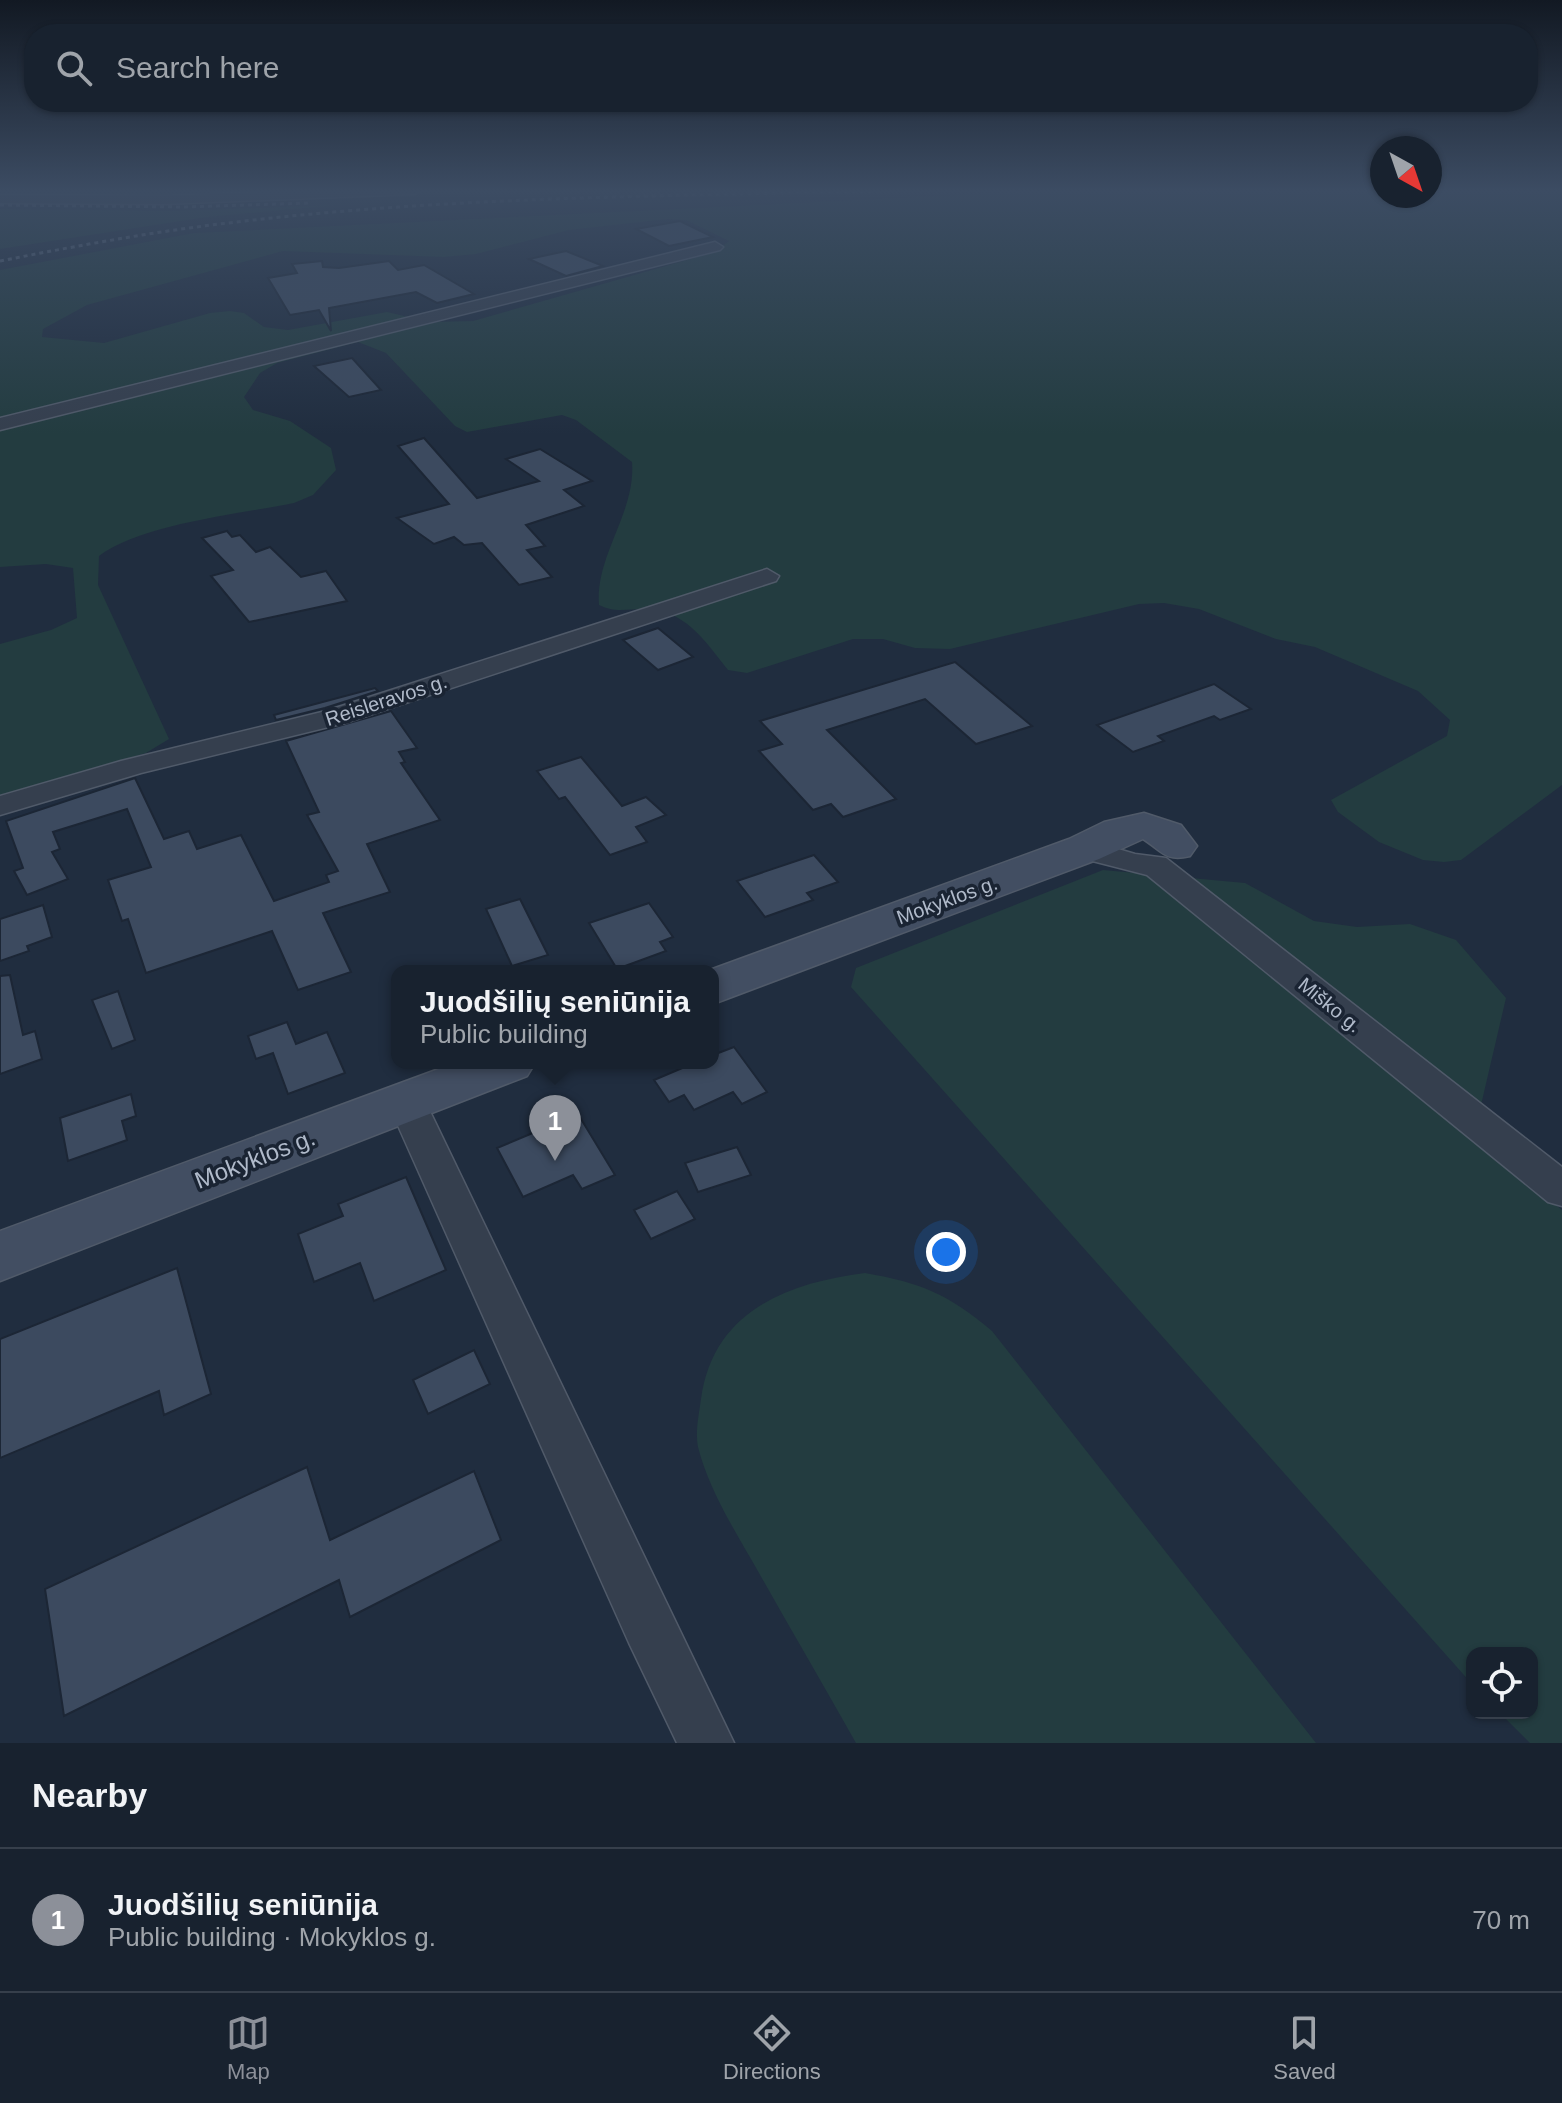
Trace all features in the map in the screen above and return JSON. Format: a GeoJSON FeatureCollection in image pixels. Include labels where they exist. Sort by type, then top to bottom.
{"type":"FeatureCollection","features":[{"type":"Feature","properties":{"kind":"main road","name":"Mokyklos g."},"geometry":{"type":"LineString","coordinates":[[719,985],[1084,849],[1124,827],[1139,826],[1166,835],[1165,855]]}},
{"type":"Feature","properties":{"kind":"main road","name":"Mokyklos g."},"geometry":{"type":"LineString","coordinates":[[0,1256],[493,1069]]}},
{"type":"Feature","properties":{"kind":"street"},"geometry":{"type":"LineString","coordinates":[[0,424],[621,271]]}},
{"type":"Feature","properties":{"kind":"street","name":"Reisleravos g."},"geometry":{"type":"LineString","coordinates":[[0,806],[131,767],[335,717],[767,576]]}},
{"type":"Feature","properties":{"kind":"street","name":"Miško g."},"geometry":{"type":"LineString","coordinates":[[1165,855],[1562,1190]]}},
{"type":"Feature","properties":{"kind":"street"},"geometry":{"type":"LineString","coordinates":[[406,1101],[647,1625],[706,1743]]}},
{"type":"Feature","properties":{"kind":"green space"},"geometry":{"type":"Polygon","coordinates":[[[0,271],[209,271],[87,305],[43,329],[42,337],[104,343],[210,313],[230,311],[244,313],[264,327],[288,330],[387,312],[430,322],[473,321],[647,271],[1562,271],[1562,785],[1461,860],[1423,860],[1379,842],[1338,812],[1331,800],[1447,736],[1450,720],[1418,691],[1315,647],[1276,639],[1199,609],[1164,603],[1139,604],[950,649],[915,648],[883,639],[853,639],[747,673],[728,670],[692,628],[671,614],[658,610],[615,610],[599,605],[603,569],[628,499],[632,462],[576,420],[562,415],[467,432],[455,426],[386,353],[358,342],[277,363],[260,373],[244,397],[253,410],[290,421],[331,448],[336,470],[313,495],[294,503],[165,528],[118,545],[99,556],[98,585],[169,739],[146,753],[0,797],[0,644],[51,630],[77,618],[73,568],[46,564],[0,567],[0,271]]]}},
{"type":"Feature","properties":{"kind":"green space"},"geometry":{"type":"Polygon","coordinates":[[[1103,870],[1245,883],[1314,921],[1357,927],[1410,924],[1456,940],[1506,998],[1481,1105],[1481,1145],[1562,1210],[1562,1743],[1530,1743],[1506,1719],[1538,1719],[1538,1647],[1466,1647],[1466,1677],[851,987],[856,968],[1103,870]]]}},
{"type":"Feature","properties":{"kind":"green space"},"geometry":{"type":"Polygon","coordinates":[[[865,1273],[903,1281],[933,1292],[962,1308],[992,1331],[1316,1743],[856,1743],[724,1512],[703,1463],[697,1435],[708,1369],[721,1344],[738,1323],[782,1294],[865,1273]]]}},
{"type":"Feature","properties":{"kind":"building"},"geometry":{"type":"Polygon","coordinates":[[[435,271],[474,294],[437,303],[416,292],[329,308],[331,331],[319,310],[290,315],[268,278],[297,273],[435,271]]]}},
{"type":"Feature","properties":{"kind":"building"},"geometry":{"type":"Polygon","coordinates":[[[556,271],[583,271],[566,276],[556,271]]]}},
{"type":"Feature","properties":{"kind":"building"},"geometry":{"type":"Polygon","coordinates":[[[352,358],[381,390],[349,397],[314,366],[352,358]]]}},
{"type":"Feature","properties":{"kind":"building"},"geometry":{"type":"Polygon","coordinates":[[[424,438],[477,498],[539,481],[506,459],[540,449],[592,481],[564,490],[584,506],[526,525],[545,546],[527,550],[552,577],[519,585],[482,543],[464,545],[454,537],[434,544],[397,518],[449,504],[398,446],[424,438]]]}},
{"type":"Feature","properties":{"kind":"building"},"geometry":{"type":"Polygon","coordinates":[[[227,531],[232,537],[240,535],[256,552],[270,547],[301,577],[326,571],[347,601],[249,622],[211,576],[233,570],[202,538],[227,531]]]}},
{"type":"Feature","properties":{"kind":"building"},"geometry":{"type":"Polygon","coordinates":[[[658,628],[693,657],[658,670],[623,640],[658,628]]]}},
{"type":"Feature","properties":{"kind":"building"},"geometry":{"type":"Polygon","coordinates":[[[955,662],[1032,726],[976,744],[925,699],[827,730],[896,799],[843,817],[831,804],[813,810],[759,751],[782,744],[760,721],[955,662]]]}},
{"type":"Feature","properties":{"kind":"building"},"geometry":{"type":"Polygon","coordinates":[[[1214,684],[1251,709],[1220,720],[1214,716],[1158,736],[1164,741],[1133,752],[1097,725],[1214,684]]]}},
{"type":"Feature","properties":{"kind":"building"},"geometry":{"type":"Polygon","coordinates":[[[375,688],[378,691],[325,708],[276,720],[274,715],[375,688]]]}},
{"type":"Feature","properties":{"kind":"building"},"geometry":{"type":"Polygon","coordinates":[[[391,711],[417,748],[399,752],[405,762],[401,763],[440,820],[367,844],[390,892],[323,913],[351,972],[298,990],[272,931],[146,973],[128,919],[122,921],[108,880],[151,867],[127,809],[53,832],[60,849],[52,852],[68,879],[27,895],[14,871],[23,868],[6,821],[135,778],[164,839],[189,831],[197,849],[241,835],[274,901],[329,882],[326,875],[338,871],[307,815],[319,812],[286,741],[391,711]]]}},
{"type":"Feature","properties":{"kind":"building"},"geometry":{"type":"Polygon","coordinates":[[[581,757],[622,806],[646,797],[666,815],[636,827],[647,842],[610,855],[565,797],[559,799],[537,771],[581,757]]]}},
{"type":"Feature","properties":{"kind":"building"},"geometry":{"type":"Polygon","coordinates":[[[814,855],[838,882],[807,893],[813,900],[765,917],[737,881],[814,855]]]}},
{"type":"Feature","properties":{"kind":"building"},"geometry":{"type":"Polygon","coordinates":[[[520,899],[548,955],[512,965],[486,909],[520,899]]]}},
{"type":"Feature","properties":{"kind":"building"},"geometry":{"type":"Polygon","coordinates":[[[649,903],[673,937],[660,942],[666,951],[628,965],[615,965],[589,923],[649,903]]]}},
{"type":"Feature","properties":{"kind":"building"},"geometry":{"type":"Polygon","coordinates":[[[43,905],[52,937],[27,946],[29,951],[0,961],[0,919],[43,905]]]}},
{"type":"Feature","properties":{"kind":"building"},"geometry":{"type":"Polygon","coordinates":[[[10,975],[23,1035],[35,1031],[42,1059],[0,1074],[0,976],[10,975]]]}},
{"type":"Feature","properties":{"kind":"building"},"geometry":{"type":"Polygon","coordinates":[[[118,991],[135,1040],[112,1049],[92,1000],[118,991]]]}},
{"type":"Feature","properties":{"kind":"building"},"geometry":{"type":"Polygon","coordinates":[[[287,1022],[296,1044],[327,1032],[345,1073],[288,1094],[273,1053],[256,1059],[248,1036],[287,1022]]]}},
{"type":"Feature","properties":{"kind":"building"},"geometry":{"type":"Polygon","coordinates":[[[734,1047],[767,1092],[742,1104],[733,1092],[694,1110],[684,1095],[669,1102],[654,1080],[680,1069],[719,1069],[719,1053],[734,1047]]]}},
{"type":"Feature","properties":{"kind":"building"},"geometry":{"type":"Polygon","coordinates":[[[131,1094],[136,1116],[122,1121],[127,1140],[68,1161],[60,1118],[131,1094]]]}},
{"type":"Feature","properties":{"kind":"building"},"geometry":{"type":"Polygon","coordinates":[[[578,1114],[615,1175],[582,1189],[573,1175],[523,1197],[497,1148],[578,1114]]]}},
{"type":"Feature","properties":{"kind":"building"},"geometry":{"type":"Polygon","coordinates":[[[737,1147],[751,1175],[698,1192],[685,1163],[737,1147]]]}},
{"type":"Feature","properties":{"kind":"building"},"geometry":{"type":"Polygon","coordinates":[[[406,1177],[446,1270],[374,1301],[360,1263],[314,1282],[298,1234],[343,1216],[338,1204],[406,1177]]]}},
{"type":"Feature","properties":{"kind":"building"},"geometry":{"type":"Polygon","coordinates":[[[677,1191],[695,1219],[651,1239],[634,1210],[677,1191]]]}},
{"type":"Feature","properties":{"kind":"building"},"geometry":{"type":"Polygon","coordinates":[[[177,1268],[211,1394],[164,1415],[159,1391],[0,1458],[0,1339],[177,1268]]]}},
{"type":"Feature","properties":{"kind":"building"},"geometry":{"type":"Polygon","coordinates":[[[474,1350],[490,1384],[428,1414],[413,1380],[474,1350]]]}},
{"type":"Feature","properties":{"kind":"building"},"geometry":{"type":"Polygon","coordinates":[[[307,1467],[330,1540],[474,1471],[501,1540],[350,1617],[339,1580],[64,1716],[45,1589],[307,1467]]]}},
{"type":"Feature","properties":{"kind":"place","name":"Juodšilių seniūnija"},"geometry":{"type":"Point","coordinates":[555,1161]}}]}
